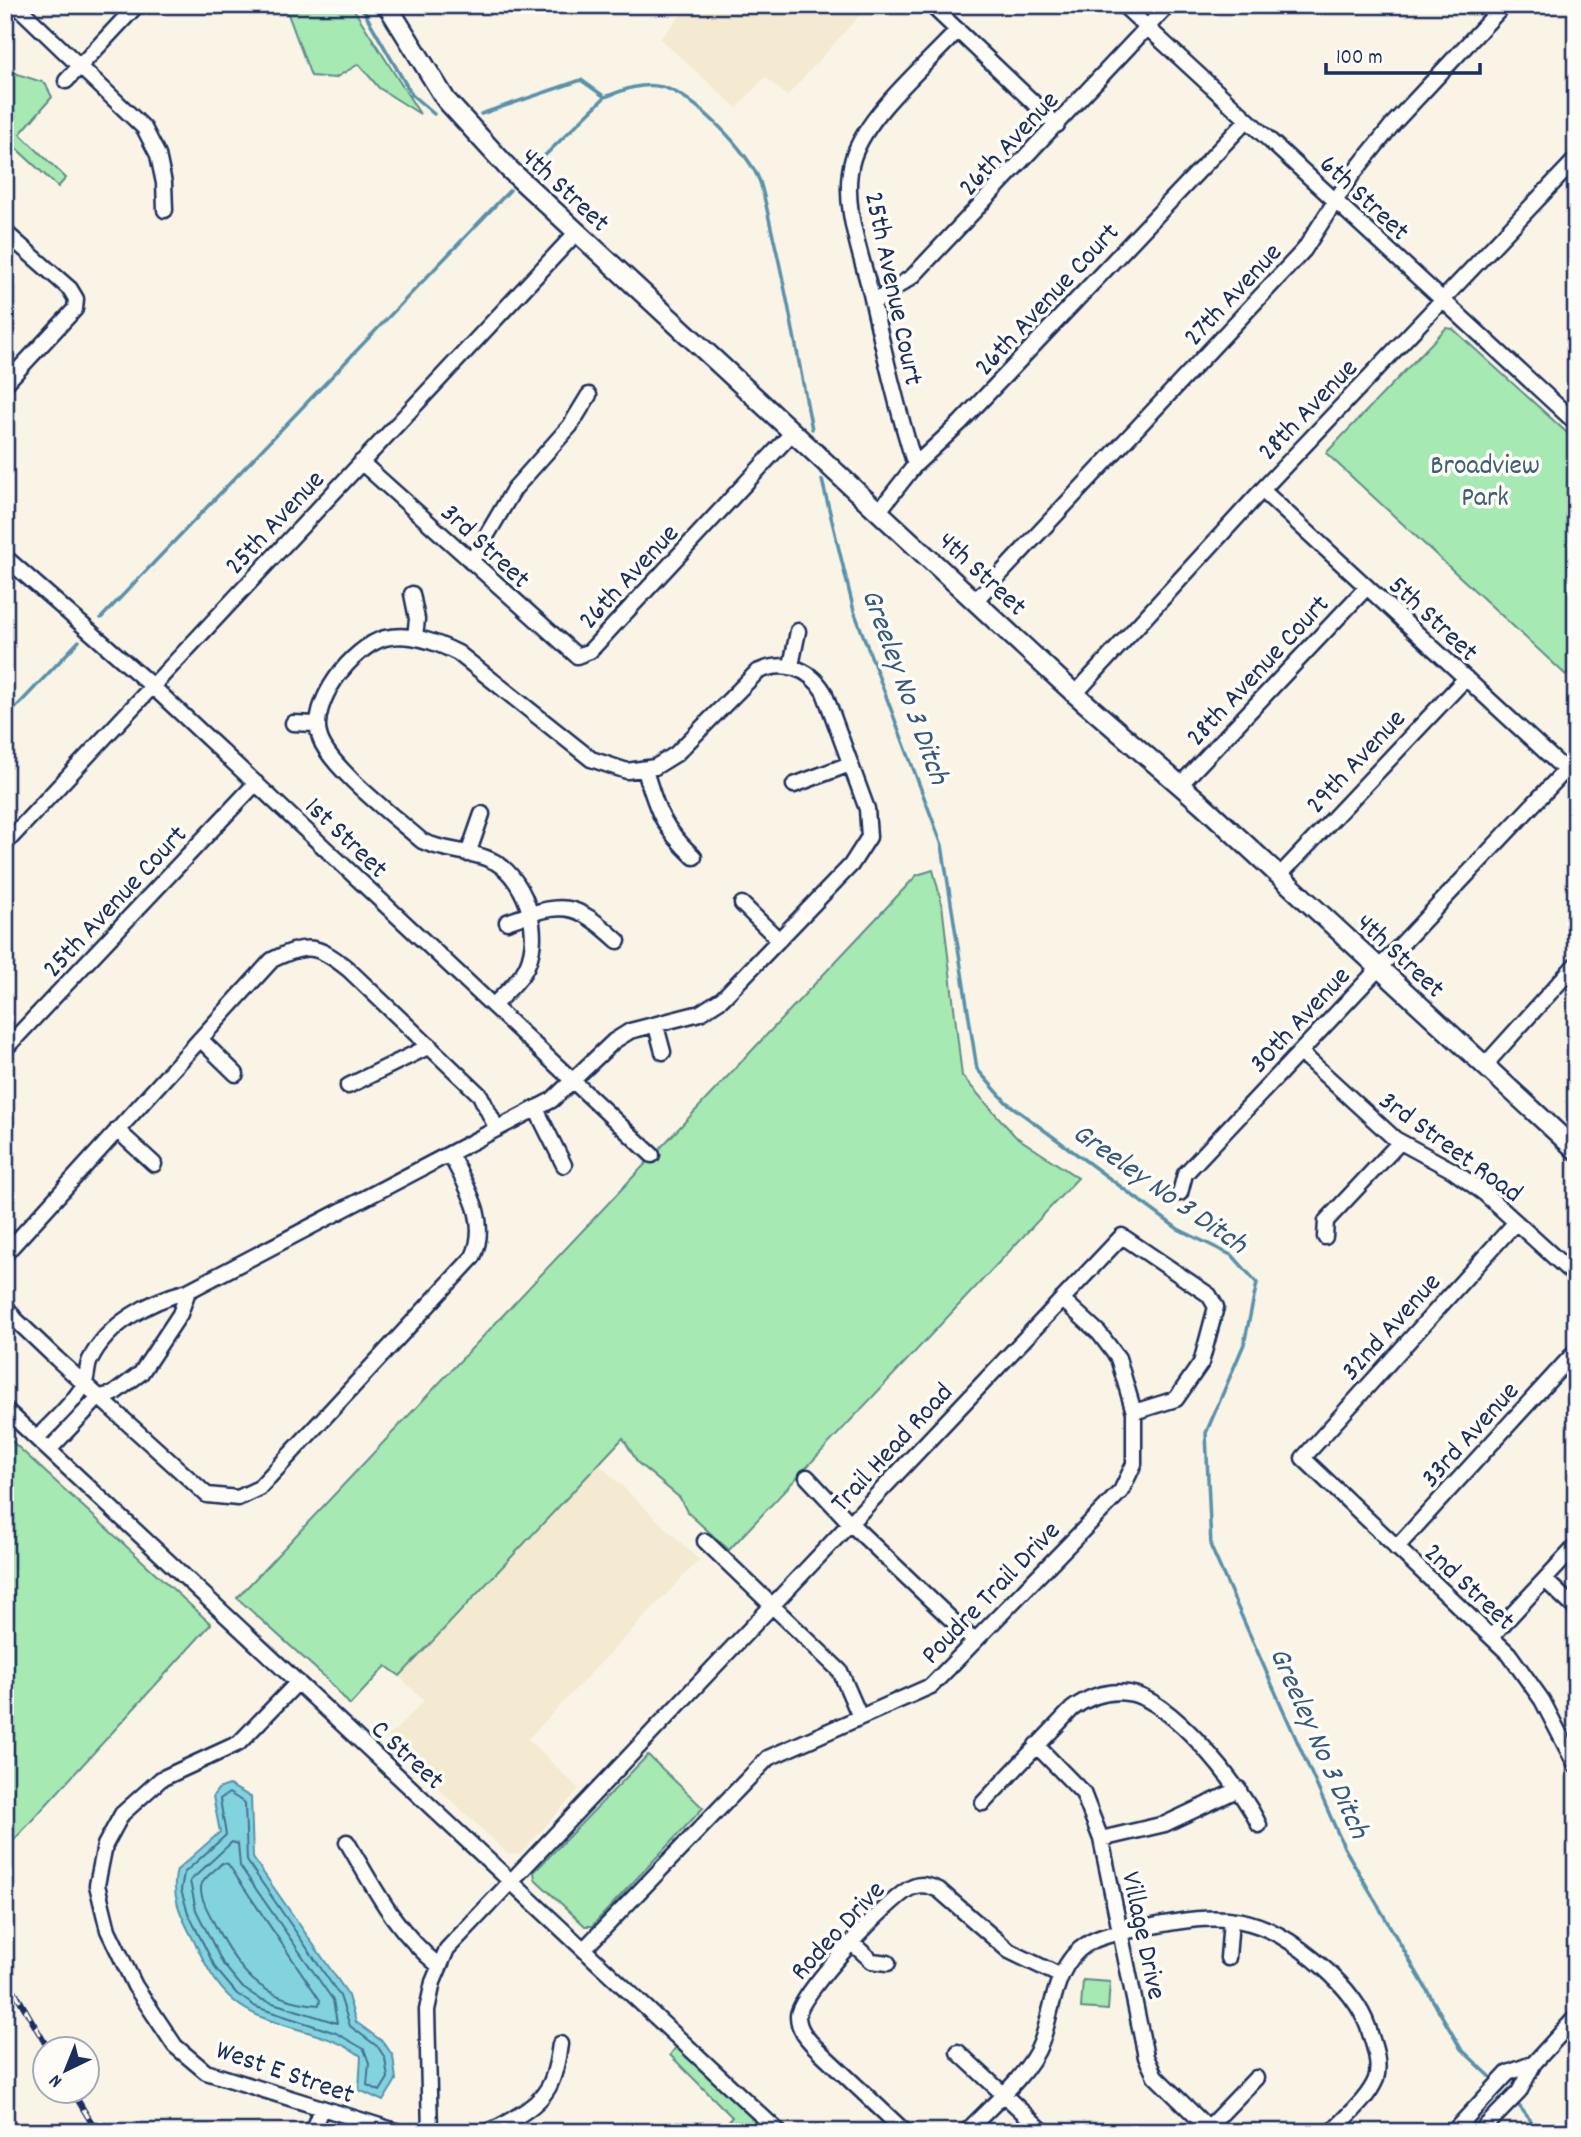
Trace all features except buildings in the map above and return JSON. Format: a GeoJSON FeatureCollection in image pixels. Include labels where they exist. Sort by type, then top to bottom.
{"type":"FeatureCollection","features":[{"type":"Feature","properties":{"kind":"main road","name":"4th Street"},"geometry":{"type":"LineString","coordinates":[[387,5],[446,100],[467,125],[576,233],[879,510],[1075,694],[1180,785],[1576,1150]]}},
{"type":"Feature","properties":{"kind":"street"},"geometry":{"type":"LineString","coordinates":[[5,12],[14,5],[144,128],[158,155],[164,183],[165,210]]}},
{"type":"Feature","properties":{"kind":"street"},"geometry":{"type":"LineString","coordinates":[[66,81],[137,5]]}},
{"type":"Feature","properties":{"kind":"street"},"geometry":{"type":"LineString","coordinates":[[930,5],[1057,124]]}},
{"type":"Feature","properties":{"kind":"street","name":"6th Street"},"geometry":{"type":"LineString","coordinates":[[1124,5],[1576,423]]}},
{"type":"Feature","properties":{"kind":"street","name":"26th Avenue"},"geometry":{"type":"LineString","coordinates":[[873,303],[913,276],[1168,5]]}},
{"type":"Feature","properties":{"kind":"street","name":"27th Avenue"},"geometry":{"type":"LineString","coordinates":[[976,600],[1304,250],[1352,175],[1393,124],[1504,5]]}},
{"type":"Feature","properties":{"kind":"street","name":"25th Avenue Court"},"geometry":{"type":"LineString","coordinates":[[915,465],[898,410],[850,203],[853,159],[872,122],[958,30]]}},
{"type":"Feature","properties":{"kind":"street","name":"26th Avenue Court"},"geometry":{"type":"LineString","coordinates":[[879,510],[915,465],[970,412],[1247,120]]}},
{"type":"Feature","properties":{"kind":"street","name":"28th Avenue"},"geometry":{"type":"LineString","coordinates":[[1075,694],[1262,490],[1576,159]]}},
{"type":"Feature","properties":{"kind":"street"},"geometry":{"type":"LineString","coordinates":[[5,232],[70,289],[76,299],[75,309],[5,384]]}},
{"type":"Feature","properties":{"kind":"street","name":"25th Avenue"},"geometry":{"type":"LineString","coordinates":[[5,844],[576,233]]}},
{"type":"Feature","properties":{"kind":"street"},"geometry":{"type":"LineString","coordinates":[[471,562],[514,489],[570,426],[589,396]]}},
{"type":"Feature","properties":{"kind":"street","name":"26th Avenue"},"geometry":{"type":"LineString","coordinates":[[581,654],[590,651],[793,432]]}},
{"type":"Feature","properties":{"kind":"street","name":"3rd Street"},"geometry":{"type":"LineString","coordinates":[[362,462],[563,646],[577,656],[581,654]]}},
{"type":"Feature","properties":{"kind":"street","name":"5th Street"},"geometry":{"type":"LineString","coordinates":[[1262,490],[1570,775]]}},
{"type":"Feature","properties":{"kind":"street","name":"1st Street"},"geometry":{"type":"LineString","coordinates":[[5,557],[152,686],[652,1155]]}},
{"type":"Feature","properties":{"kind":"street","name":"28th Avenue Court"},"geometry":{"type":"LineString","coordinates":[[1180,785],[1367,587]]}},
{"type":"Feature","properties":{"kind":"street"},"geometry":{"type":"LineString","coordinates":[[412,594],[415,637]]}},
{"type":"Feature","properties":{"kind":"street"},"geometry":{"type":"LineString","coordinates":[[791,666],[798,631]]}},
{"type":"Feature","properties":{"kind":"street"},"geometry":{"type":"LineString","coordinates":[[37,1438],[85,1384],[90,1358],[111,1332],[160,1300],[188,1291],[536,1109],[575,1082],[614,1041],[630,1031],[656,1026],[713,1007],[850,865],[869,837],[867,809],[824,692],[810,674],[791,666],[768,667],[749,678],[676,754],[645,770],[627,771],[591,759],[458,653],[415,637],[388,637],[367,646],[328,689],[316,724],[321,741],[334,761],[422,841],[434,847],[493,861],[511,874],[526,898],[530,957],[523,973],[494,1006]]}},
{"type":"Feature","properties":{"kind":"street","name":"29th Avenue"},"geometry":{"type":"LineString","coordinates":[[1279,876],[1466,678]]}},
{"type":"Feature","properties":{"kind":"street"},"geometry":{"type":"LineString","coordinates":[[293,723],[316,724]]}},
{"type":"Feature","properties":{"kind":"street","name":"30th Avenue"},"geometry":{"type":"LineString","coordinates":[[1180,1193],[1185,1174],[1379,968],[1570,775],[1576,759]]}},
{"type":"Feature","properties":{"kind":"street"},"geometry":{"type":"LineString","coordinates":[[794,785],[850,764]]}},
{"type":"Feature","properties":{"kind":"street"},"geometry":{"type":"LineString","coordinates":[[645,770],[659,816],[670,833],[694,857]]}},
{"type":"Feature","properties":{"kind":"street","name":"25th Avenue Court"},"geometry":{"type":"LineString","coordinates":[[5,1049],[256,783]]}},
{"type":"Feature","properties":{"kind":"street"},"geometry":{"type":"LineString","coordinates":[[468,854],[482,814]]}},
{"type":"Feature","properties":{"kind":"street"},"geometry":{"type":"LineString","coordinates":[[742,904],[779,940]]}},
{"type":"Feature","properties":{"kind":"street"},"geometry":{"type":"LineString","coordinates":[[508,922],[553,908],[583,912],[618,941]]}},
{"type":"Feature","properties":{"kind":"street"},"geometry":{"type":"LineString","coordinates":[[5,1254],[272,960],[298,948],[331,956],[430,1046],[480,1094],[497,1129]]}},
{"type":"Feature","properties":{"kind":"street"},"geometry":{"type":"LineString","coordinates":[[1484,1066],[1576,964]]}},
{"type":"Feature","properties":{"kind":"street"},"geometry":{"type":"LineString","coordinates":[[656,1026],[663,1052]]}},
{"type":"Feature","properties":{"kind":"street"},"geometry":{"type":"LineString","coordinates":[[200,1040],[236,1074]]}},
{"type":"Feature","properties":{"kind":"street"},"geometry":{"type":"LineString","coordinates":[[348,1086],[430,1046]]}},
{"type":"Feature","properties":{"kind":"street","name":"3rd Street Road"},"geometry":{"type":"LineString","coordinates":[[1300,1052],[1400,1142],[1452,1170],[1484,1193],[1576,1277]]}},
{"type":"Feature","properties":{"kind":"street"},"geometry":{"type":"LineString","coordinates":[[536,1109],[564,1165]]}},
{"type":"Feature","properties":{"kind":"street"},"geometry":{"type":"LineString","coordinates":[[117,1130],[154,1164]]}},
{"type":"Feature","properties":{"kind":"street"},"geometry":{"type":"LineString","coordinates":[[1325,1237],[1326,1221],[1400,1142]]}},
{"type":"Feature","properties":{"kind":"street"},"geometry":{"type":"LineString","coordinates":[[5,1305],[15,1318],[85,1384],[207,1494],[223,1499],[238,1497],[259,1488],[473,1257],[480,1241],[481,1222],[450,1154]]}},
{"type":"Feature","properties":{"kind":"street","name":"32nd Avenue"},"geometry":{"type":"LineString","coordinates":[[1304,1462],[1310,1448],[1516,1222]]}},
{"type":"Feature","properties":{"kind":"street","name":"Trail Head Road"},"geometry":{"type":"LineString","coordinates":[[430,2132],[427,2010],[439,1966],[447,1949],[1122,1236],[1214,1301],[1216,1307],[1200,1363],[1175,1399],[1134,1412]]}},
{"type":"Feature","properties":{"kind":"street"},"geometry":{"type":"LineString","coordinates":[[49,1450],[99,1397],[113,1394],[127,1386],[152,1360],[180,1314],[188,1291]]}},
{"type":"Feature","properties":{"kind":"street","name":"Poudre Trail Drive"},"geometry":{"type":"LineString","coordinates":[[584,1949],[768,1758],[931,1686],[1121,1491],[1134,1464],[1134,1412],[1118,1358],[1099,1333],[1062,1300]]}},
{"type":"Feature","properties":{"kind":"street","name":"33rd Avenue"},"geometry":{"type":"LineString","coordinates":[[1396,1548],[1576,1350]]}},
{"type":"Feature","properties":{"kind":"street","name":"C Street"},"geometry":{"type":"LineString","coordinates":[[5,1409],[779,2132]]}},
{"type":"Feature","properties":{"kind":"street","name":"2nd Street"},"geometry":{"type":"LineString","coordinates":[[1304,1462],[1510,1654],[1542,1700],[1576,1766]]}},
{"type":"Feature","properties":{"kind":"street"},"geometry":{"type":"LineString","coordinates":[[807,1477],[850,1523],[974,1641]]}},
{"type":"Feature","properties":{"kind":"street"},"geometry":{"type":"LineString","coordinates":[[705,1541],[841,1671],[860,1717]]}},
{"type":"Feature","properties":{"kind":"street"},"geometry":{"type":"LineString","coordinates":[[1491,1637],[1576,1546]]}},
{"type":"Feature","properties":{"kind":"street"},"geometry":{"type":"LineString","coordinates":[[1545,1580],[1576,1609]]}},
{"type":"Feature","properties":{"kind":"street","name":"West E Street"},"geometry":{"type":"LineString","coordinates":[[298,1682],[239,1743],[161,1779],[122,1814],[105,1845],[97,1885],[108,1930],[135,1986],[175,2046],[206,2071],[399,2132]]}},
{"type":"Feature","properties":{"kind":"street"},"geometry":{"type":"LineString","coordinates":[[982,1803],[1072,1709],[1086,1699],[1105,1693],[1124,1693],[1153,1704],[1224,1768],[1259,1825]]}},
{"type":"Feature","properties":{"kind":"street","name":"Village Drive"},"geometry":{"type":"LineString","coordinates":[[1036,1745],[1083,1793],[1101,1839],[1146,2057],[1155,2076],[1208,2130]]}},
{"type":"Feature","properties":{"kind":"street"},"geometry":{"type":"LineString","coordinates":[[1101,1839],[1165,1824],[1239,1789]]}},
{"type":"Feature","properties":{"kind":"street"},"geometry":{"type":"LineString","coordinates":[[347,1842],[393,1921],[411,1944],[439,1966]]}},
{"type":"Feature","properties":{"kind":"street","name":"Rodeo Drive"},"geometry":{"type":"LineString","coordinates":[[905,2132],[816,2048],[801,2030],[798,2017],[802,2001],[852,1943],[903,1891],[926,1885],[951,1898],[1009,1951],[1061,1976]]}},
{"type":"Feature","properties":{"kind":"street"},"geometry":{"type":"LineString","coordinates":[[966,2132],[1003,2093],[1041,2044],[1061,1976],[1084,1945],[1121,1933],[1207,1918],[1231,1920],[1275,1931],[1294,1942],[1335,1979],[1364,2018],[1375,2049],[1377,2076],[1371,2090],[1332,2132]]}},
{"type":"Feature","properties":{"kind":"street"},"geometry":{"type":"LineString","coordinates":[[1228,1958],[1231,1920]]}},
{"type":"Feature","properties":{"kind":"street"},"geometry":{"type":"LineString","coordinates":[[852,1943],[872,1961],[888,1963]]}},
{"type":"Feature","properties":{"kind":"street"},"geometry":{"type":"LineString","coordinates":[[1480,2132],[1519,2092],[1534,2063],[1576,2017]]}},
{"type":"Feature","properties":{"kind":"street"},"geometry":{"type":"LineString","coordinates":[[486,2132],[521,2114],[545,2097],[557,2070],[560,2045]]}},
{"type":"Feature","properties":{"kind":"street"},"geometry":{"type":"LineString","coordinates":[[958,2052],[1044,2132]]}},
{"type":"Feature","properties":{"kind":"street"},"geometry":{"type":"LineString","coordinates":[[1453,2132],[1504,2078],[1534,2063]]}},
{"type":"Feature","properties":{"kind":"street"},"geometry":{"type":"LineString","coordinates":[[1208,2130],[1256,2078]]}},
{"type":"Feature","properties":{"kind":"street"},"geometry":{"type":"LineString","coordinates":[[312,2132],[321,2109]]}},
{"type":"Feature","properties":{"kind":"shaded area"},"geometry":{"type":"Polygon","coordinates":[[[682,5],[869,5],[787,96],[765,77],[737,108],[660,39],[686,9],[682,5]]]}},
{"type":"Feature","properties":{"kind":"shaded area"},"geometry":{"type":"Polygon","coordinates":[[[599,1464],[699,1560],[528,1739],[579,1789],[520,1854],[508,1854],[386,1739],[424,1701],[400,1677],[599,1464]]]}},
{"type":"Feature","properties":{"kind":"green space"},"geometry":{"type":"Polygon","coordinates":[[[272,5],[351,5],[420,114],[379,88],[359,64],[335,78],[311,76],[288,14],[272,5]]]}},
{"type":"Feature","properties":{"kind":"green space"},"geometry":{"type":"Polygon","coordinates":[[[5,70],[45,83],[52,97],[20,134],[66,178],[58,187],[5,138],[5,70]]]}},
{"type":"Feature","properties":{"kind":"green space","name":"Broadview Park"},"geometry":{"type":"Polygon","coordinates":[[[1446,328],[1453,329],[1576,441],[1576,664],[1566,675],[1326,453],[1446,328]]]}},
{"type":"Feature","properties":{"kind":"green space"},"geometry":{"type":"Polygon","coordinates":[[[933,870],[942,904],[962,1076],[1015,1136],[1078,1178],[729,1550],[687,1512],[680,1498],[638,1463],[623,1438],[400,1676],[386,1666],[350,1705],[326,1678],[237,1598],[917,875],[933,870]]]}},
{"type":"Feature","properties":{"kind":"green space"},"geometry":{"type":"Polygon","coordinates":[[[5,1435],[211,1624],[5,1850],[5,1531],[9,1527],[5,1522],[5,1435]]]}},
{"type":"Feature","properties":{"kind":"green space"},"geometry":{"type":"Polygon","coordinates":[[[648,1755],[703,1808],[592,1926],[585,1926],[535,1879],[534,1872],[648,1755]]]}},
{"type":"Feature","properties":{"kind":"green space"},"geometry":{"type":"Polygon","coordinates":[[[1083,1980],[1110,1982],[1108,2010],[1081,2008],[1083,1980]]]}},
{"type":"Feature","properties":{"kind":"green space"},"geometry":{"type":"Polygon","coordinates":[[[677,2046],[770,2132],[719,2132],[732,2117],[670,2055],[677,2046]]]}},
{"type":"Feature","properties":{"kind":"water"},"geometry":{"type":"Polygon","coordinates":[[[229,1785],[251,1797],[253,1858],[347,1993],[356,2022],[383,2042],[393,2056],[396,2080],[383,2101],[359,2090],[361,2056],[329,2039],[262,2017],[233,2000],[214,1978],[188,1929],[176,1896],[177,1870],[220,1832],[213,1796],[218,1789],[229,1785]]]}},
{"type":"Feature","properties":{"kind":"waterway","name":"Greeley No 3 Ditch"},"geometry":{"type":"LineString","coordinates":[[360,5],[412,95],[434,114]]}},
{"type":"Feature","properties":{"kind":"waterway","name":"Greeley No 3 Ditch"},"geometry":{"type":"LineString","coordinates":[[481,114],[581,80],[605,97],[640,86],[662,87],[689,101],[719,126],[745,156],[760,182],[812,429]]}},
{"type":"Feature","properties":{"kind":"waterway"},"geometry":{"type":"LineString","coordinates":[[531,169],[605,97]]}},
{"type":"Feature","properties":{"kind":"waterway"},"geometry":{"type":"LineString","coordinates":[[101,618],[510,190]]}},
{"type":"Feature","properties":{"kind":"waterway","name":"Greeley No 3 Ditch"},"geometry":{"type":"LineString","coordinates":[[822,480],[854,611],[942,845],[977,1069],[1006,1102],[1178,1229],[1233,1256],[1257,1283],[1244,1344],[1206,1433],[1211,1547],[1344,1847],[1461,2049],[1495,2081]]}},
{"type":"Feature","properties":{"kind":"waterway"},"geometry":{"type":"LineString","coordinates":[[5,719],[79,641]]}},
{"type":"Feature","properties":{"kind":"waterway","name":"Greeley No 3 Ditch"},"geometry":{"type":"LineString","coordinates":[[1515,2101],[1540,2132]]}},
{"type":"Feature","properties":{"kind":"railway"},"geometry":{"type":"LineString","coordinates":[[5,1975],[41,2036]]}},
{"type":"Feature","properties":{"kind":"railway"},"geometry":{"type":"LineString","coordinates":[[81,2106],[97,2132]]}}]}
